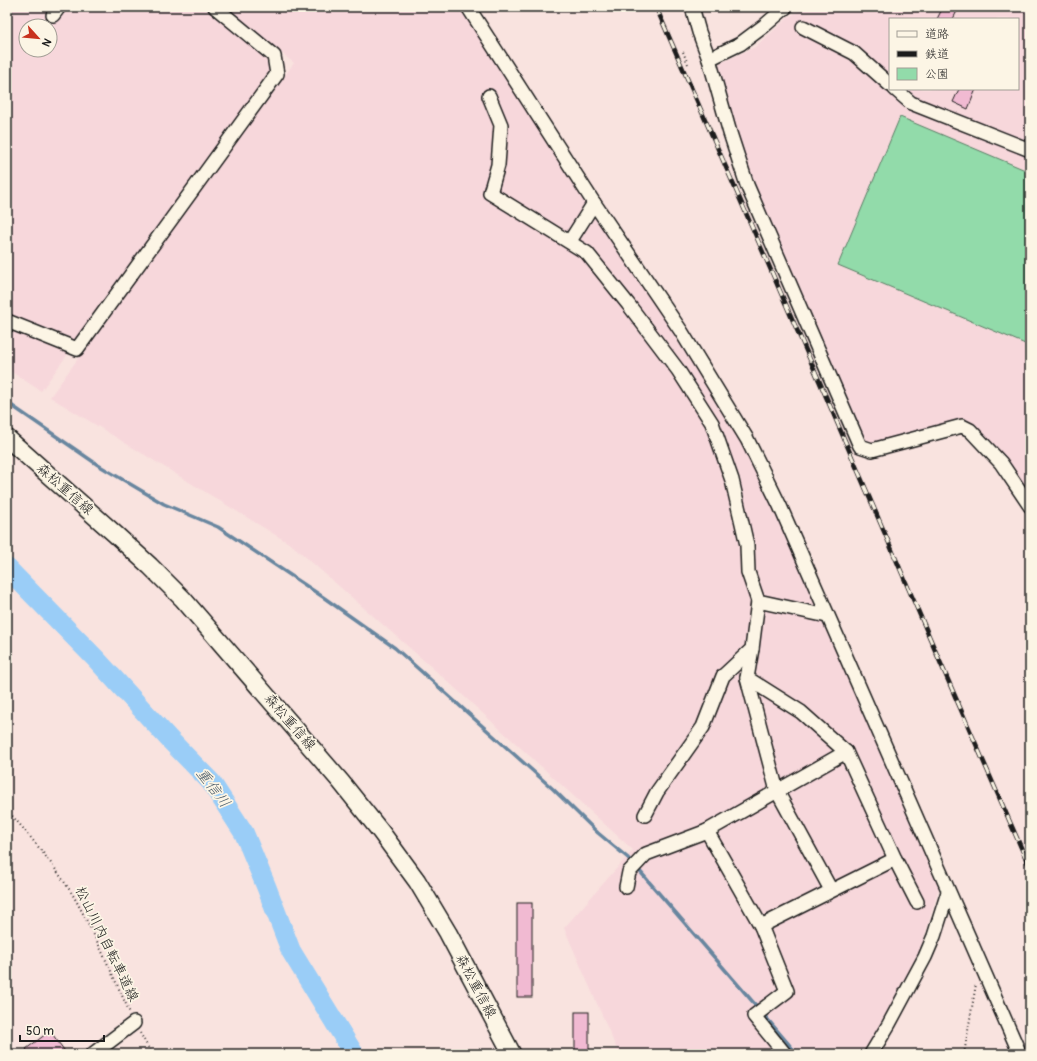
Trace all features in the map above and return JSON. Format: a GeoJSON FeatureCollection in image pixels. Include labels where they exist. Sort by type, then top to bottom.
{"type":"FeatureCollection","features":[{"type":"Feature","properties":{"kind":"main road","name":"森松重信線"},"geometry":{"type":"LineString","coordinates":[[7,438],[150,566],[183,599],[341,782],[381,832],[417,881],[448,933],[512,1054]]}},
{"type":"Feature","properties":{"kind":"street"},"geometry":{"type":"LineString","coordinates":[[7,321],[77,350],[277,74],[274,56],[215,7]]}},
{"type":"Feature","properties":{"kind":"street"},"geometry":{"type":"LineString","coordinates":[[468,7],[594,203],[681,331],[747,439],[780,506],[1020,1054]]}},
{"type":"Feature","properties":{"kind":"street"},"geometry":{"type":"LineString","coordinates":[[692,7],[747,185],[860,446],[872,450],[962,426],[970,430],[1001,463],[1030,506]]}},
{"type":"Feature","properties":{"kind":"street"},"geometry":{"type":"LineString","coordinates":[[709,59],[740,44],[786,7]]}},
{"type":"Feature","properties":{"kind":"street"},"geometry":{"type":"LineString","coordinates":[[803,26],[854,53],[889,84]]}},
{"type":"Feature","properties":{"kind":"street"},"geometry":{"type":"LineString","coordinates":[[896,90],[911,103],[1030,150]]}},
{"type":"Feature","properties":{"kind":"street"},"geometry":{"type":"LineString","coordinates":[[489,96],[501,125],[498,165],[490,193],[570,241],[587,253],[678,370],[712,424],[732,480],[748,545],[748,572],[758,601],[747,678],[777,791],[832,890]]}},
{"type":"Feature","properties":{"kind":"street"},"geometry":{"type":"LineString","coordinates":[[570,241],[594,203]]}},
{"type":"Feature","properties":{"kind":"street"},"geometry":{"type":"LineString","coordinates":[[758,601],[827,616]]}},
{"type":"Feature","properties":{"kind":"street"},"geometry":{"type":"LineString","coordinates":[[645,815],[657,792],[703,727],[723,676],[752,649]]}},
{"type":"Feature","properties":{"kind":"street"},"geometry":{"type":"LineString","coordinates":[[747,678],[801,712],[846,752],[895,859],[917,902]]}},
{"type":"Feature","properties":{"kind":"street"},"geometry":{"type":"LineString","coordinates":[[626,887],[629,872],[646,854],[707,831],[846,752]]}},
{"type":"Feature","properties":{"kind":"street"},"geometry":{"type":"LineString","coordinates":[[707,831],[761,926],[787,991],[754,1016],[785,1054]]}},
{"type":"Feature","properties":{"kind":"street"},"geometry":{"type":"LineString","coordinates":[[761,926],[895,859]]}},
{"type":"Feature","properties":{"kind":"street"},"geometry":{"type":"LineString","coordinates":[[871,1054],[925,957],[934,936],[948,892]]}},
{"type":"Feature","properties":{"kind":"street"},"geometry":{"type":"LineString","coordinates":[[93,1054],[134,1022]]}},
{"type":"Feature","properties":{"kind":"path"},"geometry":{"type":"LineString","coordinates":[[683,52],[688,64]]}},
{"type":"Feature","properties":{"kind":"path","name":"松山川内自転車道線"},"geometry":{"type":"LineString","coordinates":[[7,810],[29,834],[73,896],[91,929],[134,1022],[152,1054]]}},
{"type":"Feature","properties":{"kind":"path"},"geometry":{"type":"LineString","coordinates":[[964,1054],[978,978],[986,976]]}},
{"type":"Feature","properties":{"kind":"shaded area"},"geometry":{"type":"Polygon","coordinates":[[[7,7],[203,7],[270,60],[272,72],[41,391],[7,369],[7,7]]]}},
{"type":"Feature","properties":{"kind":"shaded area"},"geometry":{"type":"Polygon","coordinates":[[[224,7],[461,7],[543,136],[677,334],[741,440],[773,501],[940,884],[921,948],[868,1045],[860,1054],[619,1054],[564,928],[633,850],[445,679],[292,545],[50,397],[294,63],[224,7]]]}},
{"type":"Feature","properties":{"kind":"shaded area"},"geometry":{"type":"Polygon","coordinates":[[[812,7],[1030,8],[1030,494],[1018,476],[1003,458],[975,427],[964,419],[872,446],[862,438],[751,183],[714,66],[755,47],[789,17],[799,11],[812,7]]]}},
{"type":"Feature","properties":{"kind":"green space"},"geometry":{"type":"Polygon","coordinates":[[[900,117],[1030,172],[1030,346],[838,265],[900,117]]]}},
{"type":"Feature","properties":{"kind":"building"},"geometry":{"type":"Polygon","coordinates":[[[943,7],[959,7],[954,18],[938,18],[943,7]]]}},
{"type":"Feature","properties":{"kind":"building"},"geometry":{"type":"Polygon","coordinates":[[[959,90],[976,90],[968,109],[953,102],[959,90]]]}},
{"type":"Feature","properties":{"kind":"building"},"geometry":{"type":"Polygon","coordinates":[[[517,903],[532,903],[532,997],[517,997],[517,903]]]}},
{"type":"Feature","properties":{"kind":"building"},"geometry":{"type":"Polygon","coordinates":[[[575,1012],[589,1012],[589,1054],[575,1054],[575,1012]]]}},
{"type":"Feature","properties":{"kind":"building"},"geometry":{"type":"Polygon","coordinates":[[[50,1031],[67,1054],[30,1054],[26,1049],[50,1031]]]}},
{"type":"Feature","properties":{"kind":"waterway"},"geometry":{"type":"LineString","coordinates":[[8,403],[98,465],[164,504],[218,527],[323,597],[395,648],[553,789],[598,833],[633,864]]}},
{"type":"Feature","properties":{"kind":"waterway","name":"重信川"},"geometry":{"type":"LineString","coordinates":[[7,568],[96,659],[171,741],[211,782],[244,833],[291,951],[354,1054]]}},
{"type":"Feature","properties":{"kind":"waterway"},"geometry":{"type":"LineString","coordinates":[[637,868],[759,1009]]}},
{"type":"Feature","properties":{"kind":"waterway"},"geometry":{"type":"LineString","coordinates":[[763,1014],[797,1054]]}},
{"type":"Feature","properties":{"kind":"railway"},"geometry":{"type":"LineString","coordinates":[[656,7],[1030,868]]}}]}
